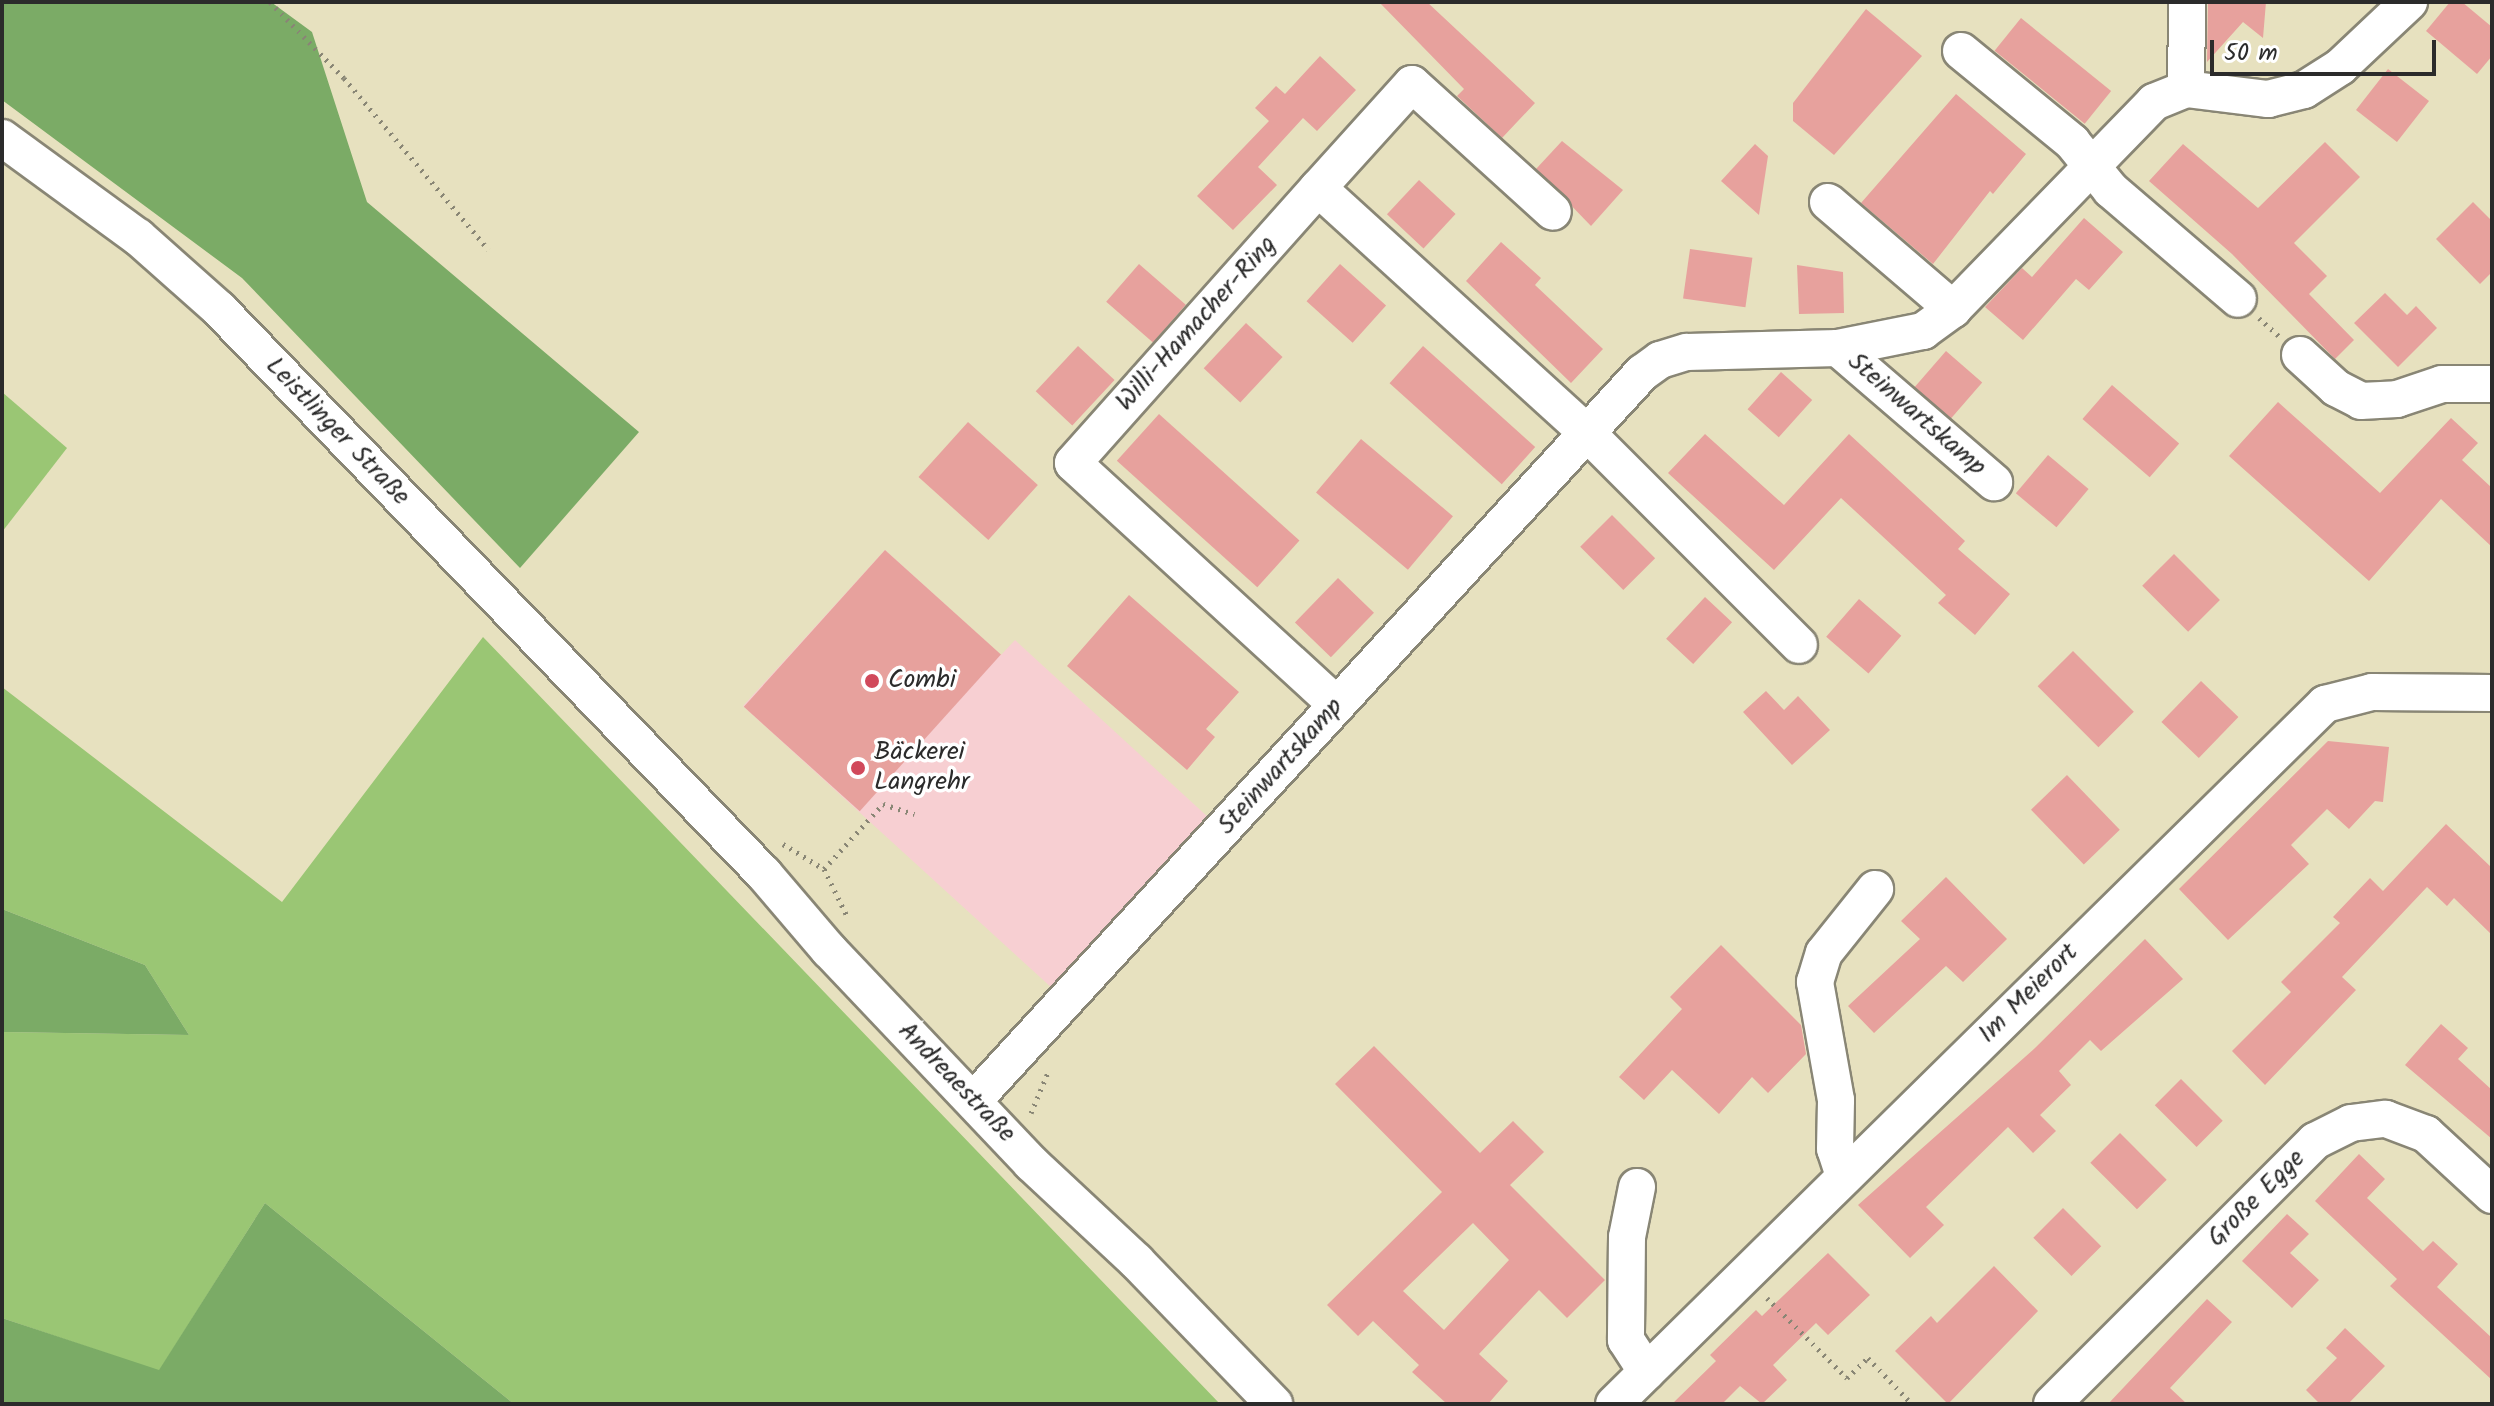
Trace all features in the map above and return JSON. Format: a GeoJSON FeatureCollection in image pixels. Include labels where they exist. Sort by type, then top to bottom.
{"type":"FeatureCollection","features":[{"type":"Feature","properties":{"kind":"street"},"geometry":{"type":"LineString","coordinates":[[2187,2],[2186,89],[2268,99],[2304,90],[2340,67],[2409,2]]}},
{"type":"Feature","properties":{"kind":"street"},"geometry":{"type":"LineString","coordinates":[[1961,51],[2072,142],[2111,190],[2238,299]]}},
{"type":"Feature","properties":{"kind":"street"},"geometry":{"type":"LineString","coordinates":[[1553,212],[1412,84],[1318,188],[1586,432],[1799,645]]}},
{"type":"Feature","properties":{"kind":"street","name":"Steinwartskamp"},"geometry":{"type":"LineString","coordinates":[[973,1101],[1586,432],[1660,360],[1687,352],[1838,348],[1923,331],[1953,309],[2154,102],[2186,89]]}},
{"type":"Feature","properties":{"kind":"street","name":"Leistlinger Straße"},"geometry":{"type":"LineString","coordinates":[[2,138],[138,237],[219,309],[648,753]]}},
{"type":"Feature","properties":{"kind":"street","name":"Willi-Hamacher-Ring"},"geometry":{"type":"LineString","coordinates":[[1318,188],[1073,463],[1337,705]]}},
{"type":"Feature","properties":{"kind":"street"},"geometry":{"type":"LineString","coordinates":[[1828,202],[1953,309]]}},
{"type":"Feature","properties":{"kind":"street","name":"Steinwartskamp"},"geometry":{"type":"LineString","coordinates":[[1838,348],[1994,482]]}},
{"type":"Feature","properties":{"kind":"street"},"geometry":{"type":"LineString","coordinates":[[2300,355],[2336,388],[2361,401],[2397,399],[2442,384],[2492,384]]}},
{"type":"Feature","properties":{"kind":"street","name":"Im Meierort"},"geometry":{"type":"LineString","coordinates":[[1614,1404],[2325,704],[2372,692],[2492,693]]}},
{"type":"Feature","properties":{"kind":"street","name":"Andreaestraße"},"geometry":{"type":"LineString","coordinates":[[648,753],[973,1101],[1274,1404]]}},
{"type":"Feature","properties":{"kind":"street"},"geometry":{"type":"LineString","coordinates":[[1844,1176],[1835,1149],[1836,1100],[1815,982],[1824,953],[1875,889]]}},
{"type":"Feature","properties":{"kind":"street","name":"Große Egge"},"geometry":{"type":"LineString","coordinates":[[2052,1404],[2315,1141],[2351,1123],[2386,1119],[2426,1134],[2492,1195]]}},
{"type":"Feature","properties":{"kind":"street"},"geometry":{"type":"LineString","coordinates":[[1637,1187],[1627,1237],[1626,1340],[1647,1372]]}},
{"type":"Feature","properties":{"kind":"path"},"geometry":{"type":"LineString","coordinates":[[270,2],[344,78],[488,249]]}},
{"type":"Feature","properties":{"kind":"path"},"geometry":{"type":"LineString","coordinates":[[2238,299],[2300,355]]}},
{"type":"Feature","properties":{"kind":"path"},"geometry":{"type":"LineString","coordinates":[[824,869],[883,804],[914,814]]}},
{"type":"Feature","properties":{"kind":"path"},"geometry":{"type":"LineString","coordinates":[[769,836],[824,869],[853,929]]}},
{"type":"Feature","properties":{"kind":"path"},"geometry":{"type":"LineString","coordinates":[[1743,1275],[1847,1378],[1868,1358],[1912,1404]]}},
{"type":"Feature","properties":{"kind":"shaded area"},"geometry":{"type":"Polygon","coordinates":[[[885,550],[1001,655],[1015,640],[1209,818],[1052,988],[743,706],[885,550]]]}},
{"type":"Feature","properties":{"kind":"green space"},"geometry":{"type":"Polygon","coordinates":[[[2,2],[271,2],[312,32],[367,202],[639,432],[520,568],[242,278],[2,100],[2,2]]]}},
{"type":"Feature","properties":{"kind":"green space"},"geometry":{"type":"Polygon","coordinates":[[[2,392],[67,448],[2,532],[2,392]]]}},
{"type":"Feature","properties":{"kind":"green space"},"geometry":{"type":"Polygon","coordinates":[[[483,637],[1220,1404],[514,1404],[265,1203],[159,1371],[2,1318],[2,1032],[189,1035],[145,965],[2,909],[2,687],[282,902],[483,637]]]}},
{"type":"Feature","properties":{"kind":"green space"},"geometry":{"type":"Polygon","coordinates":[[[2,909],[145,965],[189,1035],[2,1032],[2,909]]]}},
{"type":"Feature","properties":{"kind":"green space"},"geometry":{"type":"Polygon","coordinates":[[[265,1203],[514,1404],[2,1404],[2,1318],[159,1370],[265,1203]]]}},
{"type":"Feature","properties":{"kind":"building"},"geometry":{"type":"Polygon","coordinates":[[[1379,2],[1427,2],[1535,103],[1502,138],[1457,96],[1464,89],[1379,2]]]}},
{"type":"Feature","properties":{"kind":"building"},"geometry":{"type":"Polygon","coordinates":[[[2208,2],[2266,2],[2263,38],[2243,22],[2207,62],[2208,2]]]}},
{"type":"Feature","properties":{"kind":"building"},"geometry":{"type":"Polygon","coordinates":[[[2450,2],[2462,2],[2492,27],[2492,56],[2477,74],[2426,31],[2450,2]]]}},
{"type":"Feature","properties":{"kind":"building"},"geometry":{"type":"Polygon","coordinates":[[[1866,9],[1922,56],[1834,155],[1793,121],[1793,103],[1866,9]]]}},
{"type":"Feature","properties":{"kind":"building"},"geometry":{"type":"Polygon","coordinates":[[[2021,18],[2111,91],[2085,124],[1995,51],[2021,18]]]}},
{"type":"Feature","properties":{"kind":"building"},"geometry":{"type":"Polygon","coordinates":[[[1320,56],[1356,90],[1317,131],[1303,118],[1258,167],[1277,185],[1233,230],[1197,196],[1269,121],[1255,108],[1276,86],[1285,94],[1320,56]]]}},
{"type":"Feature","properties":{"kind":"building"},"geometry":{"type":"Polygon","coordinates":[[[2388,69],[2429,101],[2397,142],[2356,110],[2388,69]]]}},
{"type":"Feature","properties":{"kind":"building"},"geometry":{"type":"Polygon","coordinates":[[[1956,94],[2026,154],[1993,194],[1990,191],[1933,264],[1861,203],[1956,94]]]}},
{"type":"Feature","properties":{"kind":"building"},"geometry":{"type":"Polygon","coordinates":[[[1562,141],[1623,190],[1591,226],[1536,169],[1562,141]]]}},
{"type":"Feature","properties":{"kind":"building"},"geometry":{"type":"Polygon","coordinates":[[[2325,142],[2360,177],[2294,243],[2327,276],[2309,294],[2354,340],[2335,359],[2232,254],[2149,181],[2183,144],[2258,208],[2325,142]]]}},
{"type":"Feature","properties":{"kind":"building"},"geometry":{"type":"Polygon","coordinates":[[[1755,144],[1768,156],[1759,215],[1721,181],[1755,144]]]}},
{"type":"Feature","properties":{"kind":"building"},"geometry":{"type":"Polygon","coordinates":[[[1419,180],[1456,214],[1424,248],[1387,214],[1419,180]]]}},
{"type":"Feature","properties":{"kind":"building"},"geometry":{"type":"Polygon","coordinates":[[[2473,202],[2492,221],[2492,272],[2480,284],[2436,239],[2473,202]]]}},
{"type":"Feature","properties":{"kind":"building"},"geometry":{"type":"Polygon","coordinates":[[[2084,218],[2123,252],[2089,290],[2076,279],[2023,340],[1985,307],[2022,268],[2032,277],[2084,218]]]}},
{"type":"Feature","properties":{"kind":"building"},"geometry":{"type":"Polygon","coordinates":[[[1501,242],[1541,278],[1535,285],[1603,349],[1571,383],[1466,281],[1501,242]]]}},
{"type":"Feature","properties":{"kind":"building"},"geometry":{"type":"Polygon","coordinates":[[[1690,249],[1752,258],[1745,307],[1683,299],[1690,249]]]}},
{"type":"Feature","properties":{"kind":"building"},"geometry":{"type":"Polygon","coordinates":[[[1139,264],[1186,305],[1153,342],[1106,302],[1139,264]]]}},
{"type":"Feature","properties":{"kind":"building"},"geometry":{"type":"Polygon","coordinates":[[[1340,264],[1386,305],[1353,343],[1307,301],[1340,264]]]}},
{"type":"Feature","properties":{"kind":"building"},"geometry":{"type":"Polygon","coordinates":[[[1797,265],[1843,272],[1844,313],[1799,314],[1797,265]]]}},
{"type":"Feature","properties":{"kind":"building"},"geometry":{"type":"Polygon","coordinates":[[[2385,293],[2407,315],[2416,306],[2437,328],[2398,367],[2354,323],[2385,293]]]}},
{"type":"Feature","properties":{"kind":"building"},"geometry":{"type":"Polygon","coordinates":[[[1246,323],[1283,357],[1240,402],[1204,368],[1246,323]]]}},
{"type":"Feature","properties":{"kind":"building"},"geometry":{"type":"Polygon","coordinates":[[[1078,346],[1115,380],[1072,425],[1036,391],[1078,346]]]}},
{"type":"Feature","properties":{"kind":"building"},"geometry":{"type":"Polygon","coordinates":[[[1423,346],[1535,447],[1502,484],[1390,383],[1423,346]]]}},
{"type":"Feature","properties":{"kind":"building"},"geometry":{"type":"Polygon","coordinates":[[[1946,351],[1982,382],[1951,419],[1915,387],[1946,351]]]}},
{"type":"Feature","properties":{"kind":"building"},"geometry":{"type":"Polygon","coordinates":[[[1781,372],[1812,400],[1779,437],[1748,409],[1781,372]]]}},
{"type":"Feature","properties":{"kind":"building"},"geometry":{"type":"Polygon","coordinates":[[[2112,385],[2179,443],[2150,477],[2082,419],[2112,385]]]}},
{"type":"Feature","properties":{"kind":"building"},"geometry":{"type":"Polygon","coordinates":[[[2278,402],[2380,493],[2451,418],[2478,443],[2462,460],[2492,488],[2492,547],[2441,499],[2369,581],[2229,456],[2278,402]]]}},
{"type":"Feature","properties":{"kind":"building"},"geometry":{"type":"Polygon","coordinates":[[[1159,414],[1299,540],[1257,587],[1117,461],[1159,414]]]}},
{"type":"Feature","properties":{"kind":"building"},"geometry":{"type":"Polygon","coordinates":[[[968,422],[1038,485],[988,540],[918,477],[968,422]]]}},
{"type":"Feature","properties":{"kind":"building"},"geometry":{"type":"Polygon","coordinates":[[[1705,434],[1784,505],[1849,434],[1965,541],[1958,549],[2010,594],[1975,635],[1938,603],[1946,595],[1841,498],[1774,570],[1668,473],[1705,434]]]}},
{"type":"Feature","properties":{"kind":"building"},"geometry":{"type":"Polygon","coordinates":[[[1361,439],[1453,516],[1408,570],[1316,493],[1361,439]]]}},
{"type":"Feature","properties":{"kind":"building"},"geometry":{"type":"Polygon","coordinates":[[[2048,455],[2089,489],[2056,527],[2016,493],[2048,455]]]}},
{"type":"Feature","properties":{"kind":"building"},"geometry":{"type":"Polygon","coordinates":[[[1612,515],[1655,558],[1623,590],[1580,547],[1612,515]]]}},
{"type":"Feature","properties":{"kind":"building","name":"Combi"},"geometry":{"type":"Polygon","coordinates":[[[885,550],[1001,654],[860,811],[744,707],[885,550]]]}},
{"type":"Feature","properties":{"kind":"building"},"geometry":{"type":"Polygon","coordinates":[[[2174,554],[2220,600],[2188,632],[2142,586],[2174,554]]]}},
{"type":"Feature","properties":{"kind":"building"},"geometry":{"type":"Polygon","coordinates":[[[1338,578],[1374,613],[1331,657],[1295,623],[1338,578]]]}},
{"type":"Feature","properties":{"kind":"building"},"geometry":{"type":"Polygon","coordinates":[[[1129,595],[1239,692],[1206,729],[1215,737],[1187,770],[1067,666],[1129,595]]]}},
{"type":"Feature","properties":{"kind":"building"},"geometry":{"type":"Polygon","coordinates":[[[1705,597],[1732,622],[1693,664],[1666,639],[1705,597]]]}},
{"type":"Feature","properties":{"kind":"building"},"geometry":{"type":"Polygon","coordinates":[[[1859,599],[1901,636],[1868,673],[1826,637],[1859,599]]]}},
{"type":"Feature","properties":{"kind":"building"},"geometry":{"type":"Polygon","coordinates":[[[2073,651],[2134,712],[2098,747],[2038,686],[2073,651]]]}},
{"type":"Feature","properties":{"kind":"building"},"geometry":{"type":"Polygon","coordinates":[[[2201,681],[2238,717],[2199,758],[2161,722],[2201,681]]]}},
{"type":"Feature","properties":{"kind":"building"},"geometry":{"type":"Polygon","coordinates":[[[1766,691],[1784,710],[1798,696],[1830,730],[1792,765],[1743,712],[1766,691]]]}},
{"type":"Feature","properties":{"kind":"building"},"geometry":{"type":"Polygon","coordinates":[[[2328,741],[2389,747],[2383,802],[2375,801],[2349,829],[2327,809],[2291,845],[2309,864],[2228,940],[2179,889],[2328,741]]]}},
{"type":"Feature","properties":{"kind":"building"},"geometry":{"type":"Polygon","coordinates":[[[2067,775],[2120,830],[2084,864],[2031,810],[2067,775]]]}},
{"type":"Feature","properties":{"kind":"building"},"geometry":{"type":"Polygon","coordinates":[[[2446,824],[2492,868],[2492,935],[2454,898],[2447,906],[2427,887],[2342,977],[2356,990],[2265,1085],[2232,1051],[2291,992],[2281,982],[2340,923],[2333,917],[2370,878],[2383,891],[2446,824]]]}},
{"type":"Feature","properties":{"kind":"building"},"geometry":{"type":"Polygon","coordinates":[[[1946,877],[2007,939],[1963,982],[1946,966],[1874,1033],[1848,1006],[1920,939],[1901,921],[1946,877]]]}},
{"type":"Feature","properties":{"kind":"building"},"geometry":{"type":"Polygon","coordinates":[[[2145,939],[2183,979],[2101,1051],[2090,1040],[2059,1071],[2071,1085],[2040,1115],[2056,1131],[2033,1153],[2008,1127],[1926,1207],[1944,1225],[1910,1258],[1858,1205],[2035,1048],[2145,939]]]}},
{"type":"Feature","properties":{"kind":"building"},"geometry":{"type":"Polygon","coordinates":[[[1721,945],[1801,1025],[1806,1054],[1768,1093],[1752,1077],[1719,1114],[1672,1070],[1644,1100],[1619,1077],[1682,1009],[1670,997],[1721,945]]]}},
{"type":"Feature","properties":{"kind":"building"},"geometry":{"type":"Polygon","coordinates":[[[2441,1024],[2468,1048],[2458,1059],[2492,1090],[2492,1139],[2405,1065],[2441,1024]]]}},
{"type":"Feature","properties":{"kind":"building"},"geometry":{"type":"Polygon","coordinates":[[[1374,1046],[1480,1153],[1513,1121],[1544,1152],[1510,1185],[1605,1280],[1567,1318],[1539,1290],[1479,1354],[1508,1381],[1488,1404],[1447,1404],[1412,1372],[1419,1365],[1373,1321],[1358,1336],[1327,1305],[1442,1192],[1335,1084],[1374,1046]],[[1473,1223],[1403,1291],[1444,1330],[1509,1260],[1473,1223]]]}},
{"type":"Feature","properties":{"kind":"building"},"geometry":{"type":"Polygon","coordinates":[[[2181,1079],[2223,1121],[2197,1147],[2155,1105],[2181,1079]]]}},
{"type":"Feature","properties":{"kind":"building"},"geometry":{"type":"Polygon","coordinates":[[[2120,1133],[2167,1180],[2137,1209],[2090,1163],[2120,1133]]]}},
{"type":"Feature","properties":{"kind":"building"},"geometry":{"type":"Polygon","coordinates":[[[2359,1154],[2385,1179],[2367,1198],[2423,1251],[2433,1241],[2458,1264],[2437,1287],[2492,1338],[2492,1380],[2390,1286],[2397,1279],[2315,1201],[2359,1154]]]}},
{"type":"Feature","properties":{"kind":"building"},"geometry":{"type":"Polygon","coordinates":[[[2063,1208],[2101,1246],[2071,1276],[2033,1238],[2063,1208]]]}},
{"type":"Feature","properties":{"kind":"building"},"geometry":{"type":"Polygon","coordinates":[[[2287,1214],[2309,1234],[2290,1253],[2319,1280],[2292,1308],[2242,1261],[2287,1214]]]}},
{"type":"Feature","properties":{"kind":"building"},"geometry":{"type":"Polygon","coordinates":[[[1828,1253],[1870,1295],[1828,1335],[1816,1323],[1773,1365],[1787,1380],[1762,1404],[1740,1386],[1722,1404],[1672,1404],[1716,1361],[1710,1355],[1756,1310],[1762,1316],[1828,1253]]]}},
{"type":"Feature","properties":{"kind":"building"},"geometry":{"type":"Polygon","coordinates":[[[1994,1266],[2038,1311],[1948,1404],[1895,1351],[1931,1316],[1937,1323],[1994,1266]]]}},
{"type":"Feature","properties":{"kind":"building"},"geometry":{"type":"Polygon","coordinates":[[[2207,1299],[2232,1322],[2170,1388],[2187,1404],[2108,1404],[2207,1299]]]}},
{"type":"Feature","properties":{"kind":"building"},"geometry":{"type":"Polygon","coordinates":[[[2345,1328],[2385,1366],[2348,1404],[2320,1404],[2306,1390],[2337,1358],[2326,1348],[2345,1328]]]}},
{"type":"Feature","properties":{"kind":"place","name":"Combi"},"geometry":{"type":"Point","coordinates":[872,681]}},
{"type":"Feature","properties":{"kind":"place","name":"Bäckerei Langrehr"},"geometry":{"type":"Point","coordinates":[858,768]}}]}
